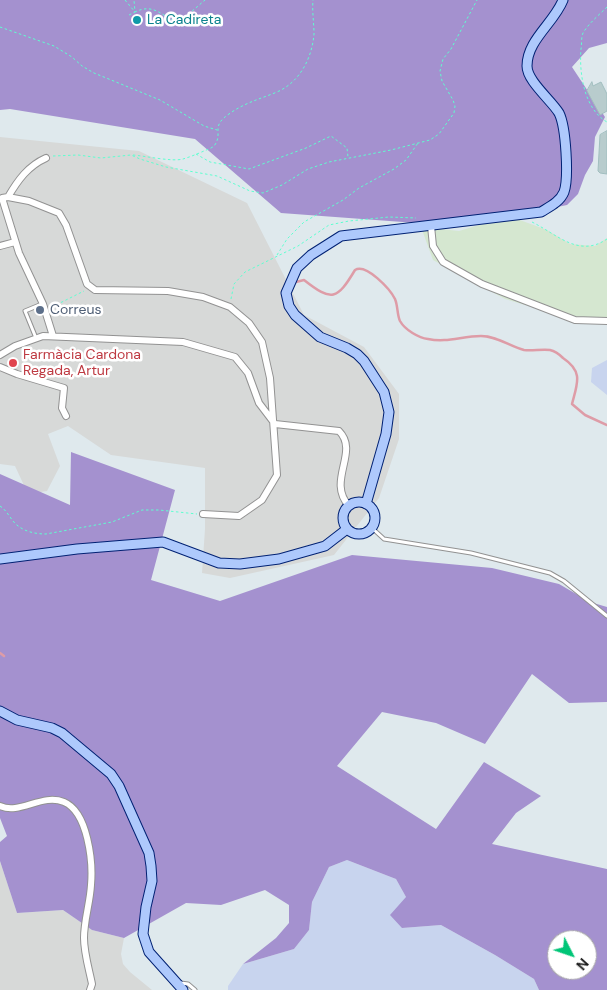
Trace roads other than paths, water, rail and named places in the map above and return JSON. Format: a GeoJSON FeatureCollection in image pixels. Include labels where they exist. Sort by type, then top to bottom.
{"type":"FeatureCollection","features":[{"type":"Feature","properties":{"kind":"street"},"geometry":{"type":"LineString","coordinates":[[366,504],[386,434],[389,412],[384,392],[364,361],[357,354],[320,337],[307,327],[289,306],[286,293],[297,268],[311,255],[342,236],[541,212],[552,206],[564,192],[566,168],[562,119],[530,76],[527,68],[530,54],[537,39],[561,6],[563,0]]}},
{"type":"Feature","properties":{"kind":"street"},"geometry":{"type":"LineString","coordinates":[[46,158],[33,164],[5,198],[15,242],[43,303],[53,336]]}},
{"type":"Feature","properties":{"kind":"street"},"geometry":{"type":"LineString","coordinates":[[5,198],[29,201],[59,213],[66,225],[87,284],[95,290],[168,291],[203,297],[230,307],[249,323],[262,342],[270,378],[275,424],[274,440],[277,476],[262,500],[239,516],[203,514]]}},
{"type":"Feature","properties":{"kind":"street"},"geometry":{"type":"LineString","coordinates":[[431,226],[433,246],[443,262],[482,284],[575,320],[607,321]]}},
{"type":"Feature","properties":{"kind":"street"},"geometry":{"type":"LineString","coordinates":[[0,246],[15,242]]}},
{"type":"Feature","properties":{"kind":"street"},"geometry":{"type":"LineString","coordinates":[[0,355],[15,346],[36,338],[53,336],[183,342],[235,357],[248,373],[259,403],[275,424],[339,431],[345,437],[347,445],[340,489],[343,499],[349,506]]}},
{"type":"Feature","properties":{"kind":"street"},"geometry":{"type":"LineString","coordinates":[[0,367],[64,388],[62,408],[66,416]]}},
{"type":"Feature","properties":{"kind":"street"},"geometry":{"type":"LineString","coordinates":[[358,503],[366,504],[372,508],[374,515],[372,528],[360,534],[353,533],[347,529],[344,523],[345,511],[349,506],[358,503]]}},
{"type":"Feature","properties":{"kind":"street"},"geometry":{"type":"LineString","coordinates":[[0,559],[95,547],[163,542],[219,562],[240,564],[279,559],[325,546],[347,529]]}},
{"type":"Feature","properties":{"kind":"street"},"geometry":{"type":"LineString","coordinates":[[0,711],[17,720],[52,728],[62,733],[110,774],[119,786],[149,853],[152,881],[146,907],[143,934],[149,952],[181,987]]}},
{"type":"Feature","properties":{"kind":"street"},"geometry":{"type":"LineString","coordinates":[[0,806],[7,809],[56,800],[62,801],[77,812],[83,826],[90,855],[91,886],[84,918],[84,940],[92,984],[90,990]]}},
{"type":"Feature","properties":{"kind":"lane"},"geometry":{"type":"LineString","coordinates":[[36,338],[25,310],[43,303]]}},
{"type":"Feature","properties":{"kind":"lane"},"geometry":{"type":"LineString","coordinates":[[372,528],[384,539],[471,553],[550,573],[564,581],[607,616]]}},
{"type":"Feature","properties":{"kind":"lane"},"geometry":{"type":"LineString","coordinates":[[181,987],[188,984],[195,990]]}},
{"type":"Feature","properties":{"kind":"waterway"},"geometry":{"type":"LineString","coordinates":[[296,282],[304,280],[321,292],[333,294],[343,287],[355,270],[365,270],[377,278],[395,299],[399,319],[402,324],[412,333],[421,337],[442,340],[487,336],[524,350],[554,351],[570,363],[576,373],[577,384],[572,404],[585,415],[607,425]]}},
{"type":"Feature","properties":{"kind":"waterway"},"geometry":{"type":"LineString","coordinates":[[0,653],[4,656]]}},
{"type":"Feature","properties":{"kind":"place","name":"La Cadireta"},"geometry":{"type":"Point","coordinates":[137,20]}},
{"type":"Feature","properties":{"kind":"place","name":"Correus"},"geometry":{"type":"Point","coordinates":[40,310]}},
{"type":"Feature","properties":{"kind":"place","name":"Farmàcia Cardona Regada, Artur"},"geometry":{"type":"Point","coordinates":[13,363]}}]}
